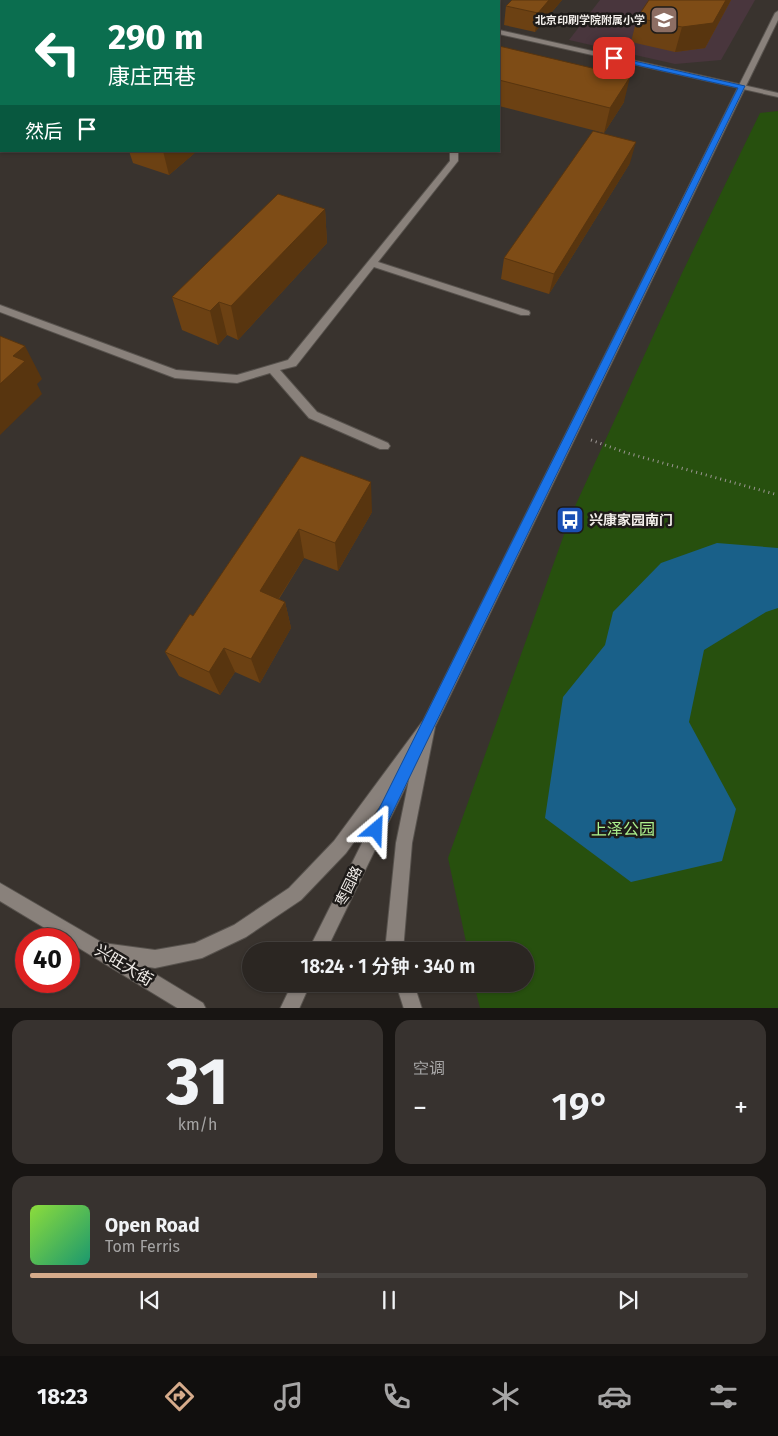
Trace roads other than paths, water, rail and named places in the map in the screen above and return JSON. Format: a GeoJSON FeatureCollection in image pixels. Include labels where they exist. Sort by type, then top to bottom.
{"type":"FeatureCollection","features":[{"type":"Feature","properties":{"kind":"street","name":"枣园路"},"geometry":{"type":"LineString","coordinates":[[321,942],[778,13]]}},
{"type":"Feature","properties":{"kind":"street"},"geometry":{"type":"LineString","coordinates":[[500,32],[778,95]]}},
{"type":"Feature","properties":{"kind":"street"},"geometry":{"type":"LineString","coordinates":[[0,308],[175,374],[237,379],[292,363],[454,161],[454,152]]}},
{"type":"Feature","properties":{"kind":"street"},"geometry":{"type":"LineString","coordinates":[[372,263],[526,313]]}},
{"type":"Feature","properties":{"kind":"street"},"geometry":{"type":"LineString","coordinates":[[272,369],[313,415],[384,446]]}},
{"type":"Feature","properties":{"kind":"street"},"geometry":{"type":"LineString","coordinates":[[100,951],[155,959],[196,952],[240,931],[294,894],[340,848],[427,727]]}},
{"type":"Feature","properties":{"kind":"street"},"geometry":{"type":"LineString","coordinates":[[395,942],[404,843],[427,727]]}},
{"type":"Feature","properties":{"kind":"street","name":"兴旺大街"},"geometry":{"type":"LineString","coordinates":[[0,891],[197,1008]]}},
{"type":"Feature","properties":{"kind":"street"},"geometry":{"type":"LineString","coordinates":[[289,1008],[297,992]]}},
{"type":"Feature","properties":{"kind":"street"},"geometry":{"type":"LineString","coordinates":[[408,992],[413,1008]]}},
{"type":"Feature","properties":{"kind":"water"},"geometry":{"type":"Polygon","coordinates":[[[717,543],[778,548],[778,608],[766,612],[704,650],[689,722],[736,809],[722,861],[631,882],[545,818],[563,697],[605,645],[613,612],[661,563],[717,543]]]}},
{"type":"Feature","properties":{"kind":"place","name":"北京印刷学院附属小学"},"geometry":{"type":"Point","coordinates":[664,20]}},
{"type":"Feature","properties":{"kind":"place","name":"兴康家园南门"},"geometry":{"type":"Point","coordinates":[570,520]}},
{"type":"Feature","properties":{"kind":"park label","name":"上泽公园"},"geometry":{"type":"Point","coordinates":[623,829]}}]}
